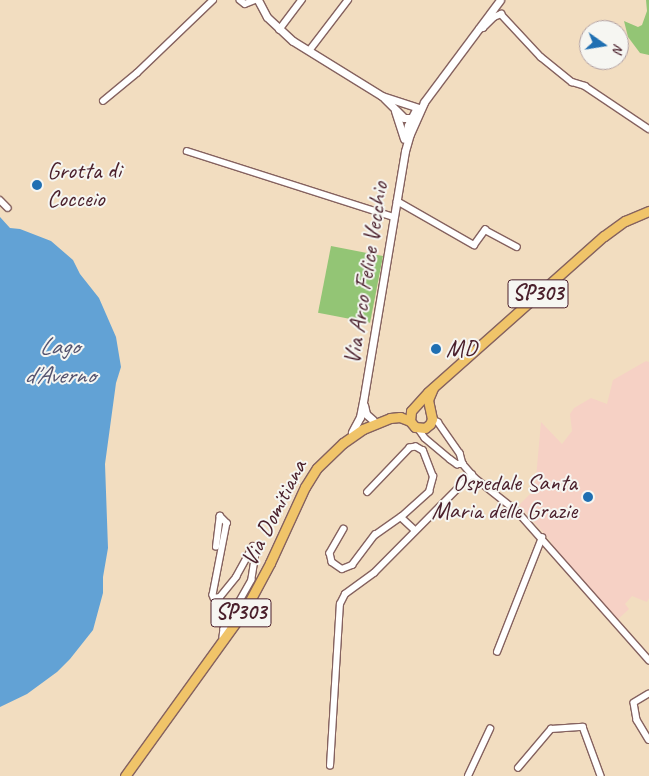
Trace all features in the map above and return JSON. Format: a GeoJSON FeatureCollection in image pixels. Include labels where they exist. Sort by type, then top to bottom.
{"type":"FeatureCollection","features":[{"type":"Feature","properties":{"kind":"main road","name":"SP303"},"geometry":{"type":"LineString","coordinates":[[433,388],[604,236],[625,221],[649,211]]}},
{"type":"Feature","properties":{"kind":"main road"},"geometry":{"type":"LineString","coordinates":[[433,388],[428,400],[428,408],[432,419],[430,424],[418,428],[411,413],[433,388]]}},
{"type":"Feature","properties":{"kind":"main road","name":"Via Domitiana"},"geometry":{"type":"LineString","coordinates":[[343,443],[352,432],[365,423],[428,408]]}},
{"type":"Feature","properties":{"kind":"main road","name":"Via Domitiana"},"geometry":{"type":"LineString","coordinates":[[125,776],[260,584],[310,477],[365,423]]}},
{"type":"Feature","properties":{"kind":"street"},"geometry":{"type":"LineString","coordinates":[[103,101],[137,73],[213,0]]}},
{"type":"Feature","properties":{"kind":"street"},"geometry":{"type":"LineString","coordinates":[[240,0],[245,4],[256,0],[266,17],[279,30],[308,51],[400,107],[417,112]]}},
{"type":"Feature","properties":{"kind":"street"},"geometry":{"type":"LineString","coordinates":[[279,30],[302,0]]}},
{"type":"Feature","properties":{"kind":"street"},"geometry":{"type":"LineString","coordinates":[[308,51],[348,0]]}},
{"type":"Feature","properties":{"kind":"street"},"geometry":{"type":"LineString","coordinates":[[404,142],[410,120],[500,0]]}},
{"type":"Feature","properties":{"kind":"street"},"geometry":{"type":"LineString","coordinates":[[478,29],[483,28],[494,17],[501,14],[540,57],[572,82],[585,86],[649,128]]}},
{"type":"Feature","properties":{"kind":"street"},"geometry":{"type":"LineString","coordinates":[[382,96],[400,107],[404,118],[410,120]]}},
{"type":"Feature","properties":{"kind":"street"},"geometry":{"type":"LineString","coordinates":[[400,107],[405,151]]}},
{"type":"Feature","properties":{"kind":"street"},"geometry":{"type":"LineString","coordinates":[[405,151],[417,112]]}},
{"type":"Feature","properties":{"kind":"street"},"geometry":{"type":"LineString","coordinates":[[410,120],[410,134]]}},
{"type":"Feature","properties":{"kind":"street"},"geometry":{"type":"LineString","coordinates":[[187,151],[394,217]]}},
{"type":"Feature","properties":{"kind":"street","name":"Via Arco Felice Vecchio"},"geometry":{"type":"LineString","coordinates":[[365,423],[363,402],[405,151]]}},
{"type":"Feature","properties":{"kind":"street"},"geometry":{"type":"LineString","coordinates":[[0,200],[8,208]]}},
{"type":"Feature","properties":{"kind":"street"},"geometry":{"type":"LineString","coordinates":[[397,200],[474,245],[485,230],[516,247]]}},
{"type":"Feature","properties":{"kind":"street"},"geometry":{"type":"LineString","coordinates":[[363,402],[366,414],[365,423]]}},
{"type":"Feature","properties":{"kind":"street"},"geometry":{"type":"LineString","coordinates":[[432,419],[438,422],[460,453],[463,464],[472,474],[510,504],[649,660]]}},
{"type":"Feature","properties":{"kind":"street"},"geometry":{"type":"LineString","coordinates":[[418,428],[426,438],[450,459],[457,464],[463,464]]}},
{"type":"Feature","properties":{"kind":"street"},"geometry":{"type":"LineString","coordinates":[[344,529],[330,553],[332,562],[342,569],[352,565],[375,535],[422,500],[432,486],[433,477],[420,448],[410,448],[368,492]]}},
{"type":"Feature","properties":{"kind":"street"},"geometry":{"type":"LineString","coordinates":[[330,766],[340,604],[345,594],[374,573],[472,474]]}},
{"type":"Feature","properties":{"kind":"street"},"geometry":{"type":"LineString","coordinates":[[216,547],[220,516],[227,523],[214,598],[220,597],[236,577],[253,546],[257,546],[252,580],[224,628],[223,639]]}},
{"type":"Feature","properties":{"kind":"street"},"geometry":{"type":"LineString","coordinates":[[401,517],[415,530]]}},
{"type":"Feature","properties":{"kind":"street"},"geometry":{"type":"LineString","coordinates":[[497,652],[542,538]]}},
{"type":"Feature","properties":{"kind":"street"},"geometry":{"type":"LineString","coordinates":[[649,694],[634,703],[637,720],[649,740]]}},
{"type":"Feature","properties":{"kind":"street"},"geometry":{"type":"LineString","coordinates":[[518,768],[551,729],[583,727],[601,776]]}},
{"type":"Feature","properties":{"kind":"street"},"geometry":{"type":"LineString","coordinates":[[468,776],[490,730]]}},
{"type":"Feature","properties":{"kind":"shaded area","name":"Ospedale Santa Maria delle Grazie"},"geometry":{"type":"Polygon","coordinates":[[[646,361],[649,362],[649,598],[647,602],[632,596],[625,604],[629,609],[616,621],[555,551],[550,540],[519,505],[535,489],[541,422],[562,444],[572,431],[570,414],[574,408],[591,398],[607,404],[613,380],[646,361]]]}},
{"type":"Feature","properties":{"kind":"green space"},"geometry":{"type":"Polygon","coordinates":[[[646,0],[649,0],[649,55],[640,53],[629,38],[629,23],[638,27],[642,25],[647,11],[646,0]]]}},
{"type":"Feature","properties":{"kind":"green space"},"geometry":{"type":"Polygon","coordinates":[[[331,246],[383,256],[370,323],[318,313],[331,246]]]}},
{"type":"Feature","properties":{"kind":"water","name":"Lago d'Averno"},"geometry":{"type":"Polygon","coordinates":[[[0,217],[10,228],[20,229],[51,241],[73,260],[80,274],[99,298],[116,337],[121,367],[116,383],[105,464],[108,548],[103,577],[103,593],[93,630],[57,672],[27,694],[0,707],[0,217]]]}},
{"type":"Feature","properties":{"kind":"place","name":"Grotta di Cocceio"},"geometry":{"type":"Point","coordinates":[37,185]}},
{"type":"Feature","properties":{"kind":"place","name":"MD"},"geometry":{"type":"Point","coordinates":[436,349]}},
{"type":"Feature","properties":{"kind":"place","name":"Ospedale Santa Maria delle Grazie"},"geometry":{"type":"Point","coordinates":[588,497]}}]}
